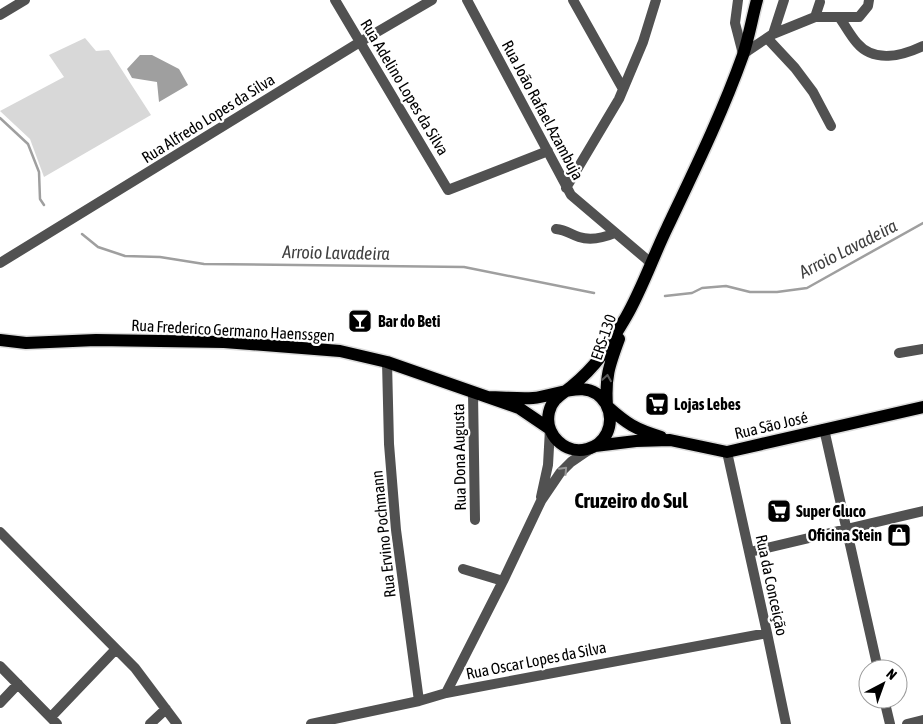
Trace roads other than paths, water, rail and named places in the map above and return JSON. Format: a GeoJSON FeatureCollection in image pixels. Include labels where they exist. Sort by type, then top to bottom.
{"type":"FeatureCollection","features":[{"type":"Feature","properties":{"kind":"main road","name":"ERS-130"},"geometry":{"type":"LineString","coordinates":[[607,406],[605,384],[609,366],[630,309],[718,117],[743,54],[756,0]]}},
{"type":"Feature","properties":{"kind":"main road","name":"ERS-130"},"geometry":{"type":"LineString","coordinates":[[568,390],[586,375],[603,355],[630,309]]}},
{"type":"Feature","properties":{"kind":"main road","name":"Rua Frederico Germano Haenssgen"},"geometry":{"type":"LineString","coordinates":[[0,340],[26,343],[96,340],[259,344],[340,351],[387,362],[488,397]]}},
{"type":"Feature","properties":{"kind":"main road"},"geometry":{"type":"LineString","coordinates":[[488,397],[543,397],[568,390],[583,389],[597,394],[607,406],[626,423],[636,429],[670,440]]}},
{"type":"Feature","properties":{"kind":"main road"},"geometry":{"type":"LineString","coordinates":[[568,390],[556,397],[550,409],[548,422],[558,442],[572,449],[580,450],[600,443],[608,432],[610,419],[607,406]]}},
{"type":"Feature","properties":{"kind":"main road"},"geometry":{"type":"LineString","coordinates":[[488,397],[519,408],[550,429]]}},
{"type":"Feature","properties":{"kind":"main road","name":"Rua São José"},"geometry":{"type":"LineString","coordinates":[[595,446],[636,441],[670,440],[727,452],[923,407]]}},
{"type":"Feature","properties":{"kind":"street"},"geometry":{"type":"LineString","coordinates":[[0,15],[25,0]]}},
{"type":"Feature","properties":{"kind":"street","name":"Rua Adelino Lopes da Silva"},"geometry":{"type":"LineString","coordinates":[[335,0],[448,190],[548,151]]}},
{"type":"Feature","properties":{"kind":"street","name":"Rua Alfredo Lopes da Silva"},"geometry":{"type":"LineString","coordinates":[[0,263],[360,42],[432,0]]}},
{"type":"Feature","properties":{"kind":"street","name":"Rua João Rafael Azambuja"},"geometry":{"type":"LineString","coordinates":[[467,0],[566,188],[571,195],[651,263]]}},
{"type":"Feature","properties":{"kind":"street"},"geometry":{"type":"LineString","coordinates":[[573,0],[623,89]]}},
{"type":"Feature","properties":{"kind":"street"},"geometry":{"type":"LineString","coordinates":[[566,188],[619,99],[643,42],[656,0]]}},
{"type":"Feature","properties":{"kind":"street"},"geometry":{"type":"LineString","coordinates":[[738,0],[735,23],[743,54],[770,36],[815,17],[859,17],[868,6],[869,0]]}},
{"type":"Feature","properties":{"kind":"street"},"geometry":{"type":"LineString","coordinates":[[770,36],[784,0]]}},
{"type":"Feature","properties":{"kind":"street"},"geometry":{"type":"LineString","coordinates":[[815,17],[820,2]]}},
{"type":"Feature","properties":{"kind":"street"},"geometry":{"type":"LineString","coordinates":[[839,17],[857,43],[867,52],[874,55],[891,56],[908,53],[923,46]]}},
{"type":"Feature","properties":{"kind":"street"},"geometry":{"type":"LineString","coordinates":[[770,36],[813,92],[831,126]]}},
{"type":"Feature","properties":{"kind":"street"},"geometry":{"type":"LineString","coordinates":[[556,229],[566,230],[585,239],[595,239],[615,233]]}},
{"type":"Feature","properties":{"kind":"street"},"geometry":{"type":"LineString","coordinates":[[899,353],[923,348]]}},
{"type":"Feature","properties":{"kind":"street","name":"Rua Ervino Pochmann"},"geometry":{"type":"LineString","coordinates":[[387,362],[389,444],[396,530],[419,701]]}},
{"type":"Feature","properties":{"kind":"street","name":"Rua Dona Augusta"},"geometry":{"type":"LineString","coordinates":[[473,393],[475,520]]}},
{"type":"Feature","properties":{"kind":"street"},"geometry":{"type":"LineString","coordinates":[[541,501],[548,465],[550,429]]}},
{"type":"Feature","properties":{"kind":"street"},"geometry":{"type":"LineString","coordinates":[[824,429],[876,659]]}},
{"type":"Feature","properties":{"kind":"street"},"geometry":{"type":"LineString","coordinates":[[446,693],[541,501],[560,473],[571,462],[595,446]]}},
{"type":"Feature","properties":{"kind":"street","name":"Rua da Conceição"},"geometry":{"type":"LineString","coordinates":[[727,452],[768,633],[786,724]]}},
{"type":"Feature","properties":{"kind":"street"},"geometry":{"type":"LineString","coordinates":[[750,552],[923,511]]}},
{"type":"Feature","properties":{"kind":"street"},"geometry":{"type":"LineString","coordinates":[[0,532],[135,668],[177,724]]}},
{"type":"Feature","properties":{"kind":"street"},"geometry":{"type":"LineString","coordinates":[[463,568],[503,581]]}},
{"type":"Feature","properties":{"kind":"street","name":"Rua Oscar Lopes da Silva"},"geometry":{"type":"LineString","coordinates":[[312,724],[419,701],[446,693],[768,633]]}},
{"type":"Feature","properties":{"kind":"street"},"geometry":{"type":"LineString","coordinates":[[0,666],[54,720],[116,649]]}},
{"type":"Feature","properties":{"kind":"street"},"geometry":{"type":"LineString","coordinates":[[0,703],[18,684]]}},
{"type":"Feature","properties":{"kind":"street"},"geometry":{"type":"LineString","coordinates":[[150,724],[166,709]]}},
{"type":"Feature","properties":{"kind":"street"},"geometry":{"type":"LineString","coordinates":[[886,709],[890,724]]}},
{"type":"Feature","properties":{"kind":"street"},"geometry":{"type":"LineString","coordinates":[[907,724],[923,720]]}},
{"type":"Feature","properties":{"kind":"waterway","name":"Arroio Lavadeira"},"geometry":{"type":"LineString","coordinates":[[0,118],[28,144],[39,172],[40,199],[44,205]]}},
{"type":"Feature","properties":{"kind":"waterway","name":"Arroio Lavadeira"},"geometry":{"type":"LineString","coordinates":[[665,296],[692,293],[702,288],[726,286],[750,292],[777,292],[807,288],[923,223]]}},
{"type":"Feature","properties":{"kind":"waterway","name":"Arroio Lavadeira"},"geometry":{"type":"LineString","coordinates":[[82,234],[98,247],[125,256],[160,257],[204,264],[464,267],[594,293]]}},
{"type":"Feature","properties":{"kind":"place","name":"Bar do Beti"},"geometry":{"type":"Point","coordinates":[360,321]}},
{"type":"Feature","properties":{"kind":"place","name":"Lojas Lebes"},"geometry":{"type":"Point","coordinates":[657,404]}},
{"type":"Feature","properties":{"kind":"place","name":"Super Gluco"},"geometry":{"type":"Point","coordinates":[779,511]}},
{"type":"Feature","properties":{"kind":"place","name":"Oficina Stein"},"geometry":{"type":"Point","coordinates":[899,535]}},
{"type":"Feature","properties":{"kind":"district","name":"Cruzeiro do Sul"},"geometry":{"type":"Point","coordinates":[631,501]}}]}
